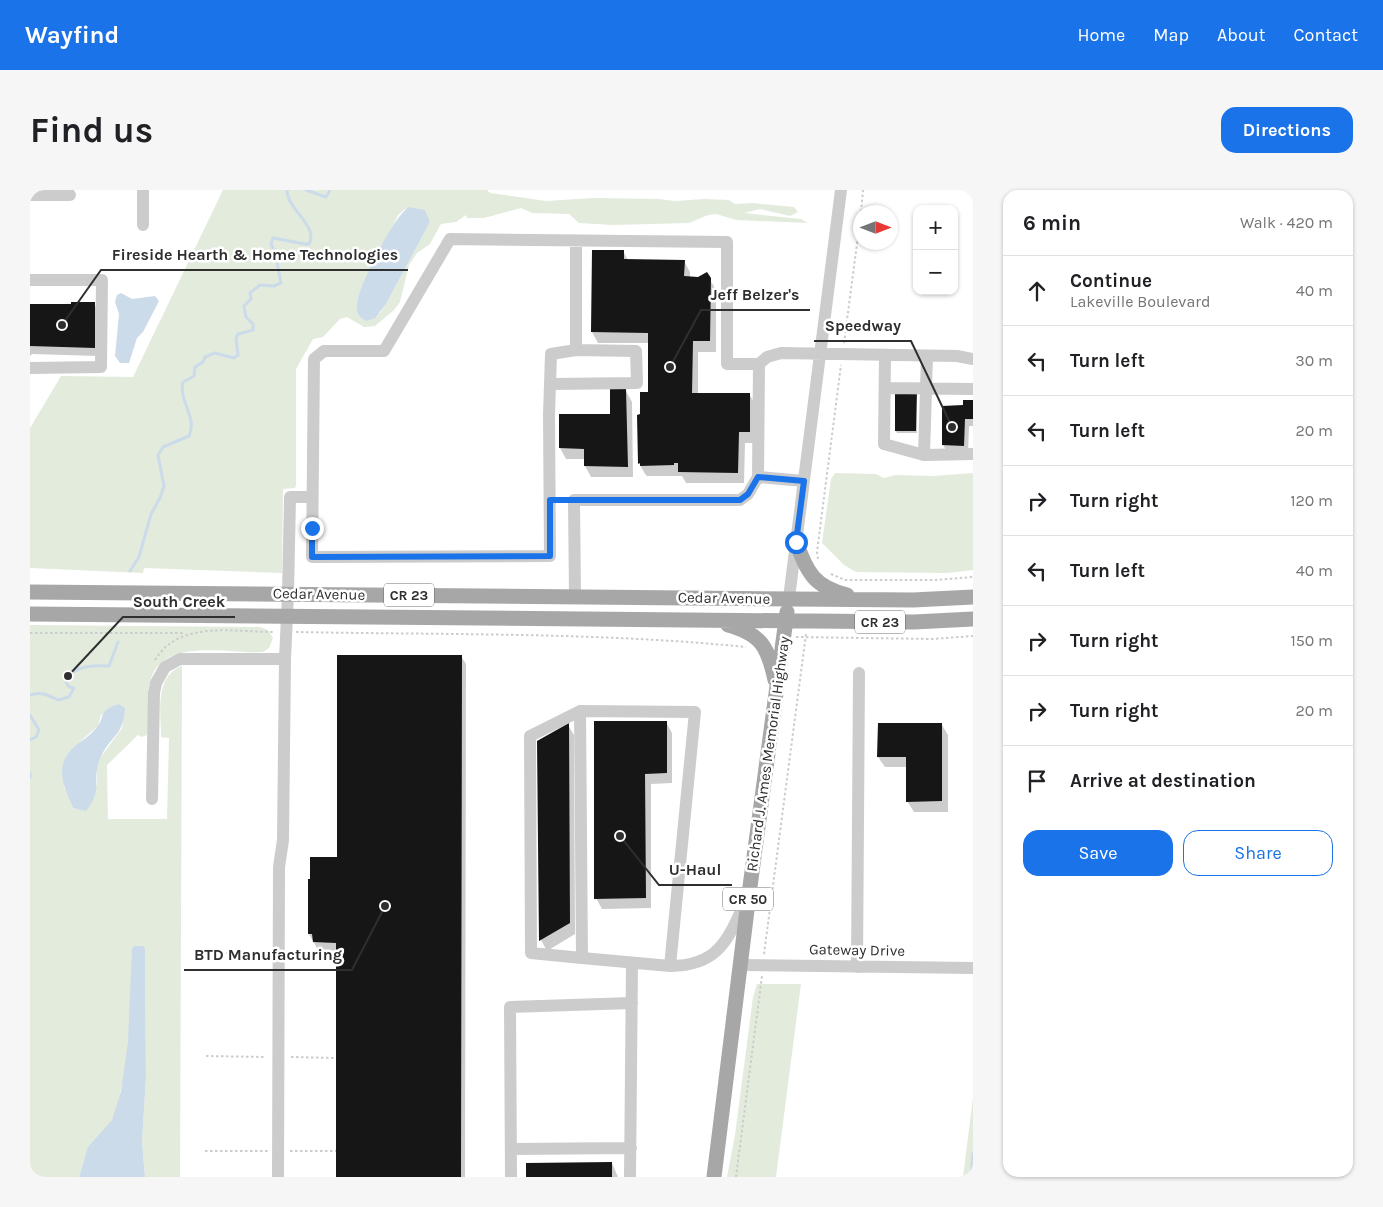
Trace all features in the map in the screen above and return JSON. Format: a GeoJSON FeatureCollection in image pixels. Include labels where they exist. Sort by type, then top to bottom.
{"type":"FeatureCollection","features":[{"type":"Feature","properties":{"kind":"main road"},"geometry":{"type":"LineString","coordinates":[[796,542],[813,579],[830,590],[866,599]]}},
{"type":"Feature","properties":{"kind":"main road","name":"Cedar Avenue"},"geometry":{"type":"LineString","coordinates":[[30,592],[789,598]]}},
{"type":"Feature","properties":{"kind":"main road","name":"CR 23"},"geometry":{"type":"LineString","coordinates":[[789,598],[933,600],[973,597]]}},
{"type":"Feature","properties":{"kind":"main road","name":"Richard J. Ames Memorial Highway"},"geometry":{"type":"LineString","coordinates":[[714,1177],[749,894],[789,598]]}},
{"type":"Feature","properties":{"kind":"main road","name":"Cedar Avenue"},"geometry":{"type":"LineString","coordinates":[[30,614],[786,621]]}},
{"type":"Feature","properties":{"kind":"main road","name":"CR 23"},"geometry":{"type":"LineString","coordinates":[[786,621],[914,622],[973,619]]}},
{"type":"Feature","properties":{"kind":"main road"},"geometry":{"type":"LineString","coordinates":[[712,620],[742,629],[762,642],[768,652],[777,691]]}},
{"type":"Feature","properties":{"kind":"street"},"geometry":{"type":"LineString","coordinates":[[143,190],[143,225]]}},
{"type":"Feature","properties":{"kind":"street"},"geometry":{"type":"LineString","coordinates":[[789,598],[841,190]]}},
{"type":"Feature","properties":{"kind":"street"},"geometry":{"type":"LineString","coordinates":[[30,195],[70,195]]}},
{"type":"Feature","properties":{"kind":"street"},"geometry":{"type":"LineString","coordinates":[[551,384],[637,383],[636,351],[576,350],[551,354],[549,415],[550,556],[312,557],[312,368],[314,360],[320,353],[384,351],[450,239],[570,239],[576,242],[727,242],[727,364],[759,364],[767,357],[775,354],[927,356],[973,359]]}},
{"type":"Feature","properties":{"kind":"street"},"geometry":{"type":"LineString","coordinates":[[576,242],[576,350]]}},
{"type":"Feature","properties":{"kind":"street"},"geometry":{"type":"LineString","coordinates":[[30,280],[102,280],[101,367],[30,368]]}},
{"type":"Feature","properties":{"kind":"street"},"geometry":{"type":"LineString","coordinates":[[885,355],[884,444],[924,455],[973,454]]}},
{"type":"Feature","properties":{"kind":"street"},"geometry":{"type":"LineString","coordinates":[[924,455],[927,356]]}},
{"type":"Feature","properties":{"kind":"street"},"geometry":{"type":"LineString","coordinates":[[550,500],[740,500],[748,494],[758,477],[759,364]]}},
{"type":"Feature","properties":{"kind":"street"},"geometry":{"type":"LineString","coordinates":[[885,388],[973,389]]}},
{"type":"Feature","properties":{"kind":"street"},"geometry":{"type":"LineString","coordinates":[[758,477],[804,481]]}},
{"type":"Feature","properties":{"kind":"street"},"geometry":{"type":"LineString","coordinates":[[278,1177],[279,867],[283,840],[285,632],[288,594],[290,497],[312,498]]}},
{"type":"Feature","properties":{"kind":"street"},"geometry":{"type":"LineString","coordinates":[[574,500],[575,596]]}},
{"type":"Feature","properties":{"kind":"street"},"geometry":{"type":"LineString","coordinates":[[152,799],[154,693],[156,683],[165,667],[180,659],[285,659]]}},
{"type":"Feature","properties":{"kind":"street"},"geometry":{"type":"LineString","coordinates":[[857,966],[859,673]]}},
{"type":"Feature","properties":{"kind":"street"},"geometry":{"type":"LineString","coordinates":[[670,966],[695,712],[580,711],[530,736],[532,953],[670,966],[699,963],[711,957],[731,932],[749,894]]}},
{"type":"Feature","properties":{"kind":"street"},"geometry":{"type":"LineString","coordinates":[[580,711],[582,958]]}},
{"type":"Feature","properties":{"kind":"street"},"geometry":{"type":"LineString","coordinates":[[630,1177],[632,963]]}},
{"type":"Feature","properties":{"kind":"street","name":"Gateway Drive"},"geometry":{"type":"LineString","coordinates":[[740,964],[973,968]]}},
{"type":"Feature","properties":{"kind":"street"},"geometry":{"type":"LineString","coordinates":[[511,1177],[510,1007],[632,1003]]}},
{"type":"Feature","properties":{"kind":"street"},"geometry":{"type":"LineString","coordinates":[[512,1150],[630,1148]]}},
{"type":"Feature","properties":{"kind":"path"},"geometry":{"type":"LineString","coordinates":[[861,205],[864,190]]}},
{"type":"Feature","properties":{"kind":"path"},"geometry":{"type":"LineString","coordinates":[[818,560],[817,552],[855,250]]}},
{"type":"Feature","properties":{"kind":"path"},"geometry":{"type":"LineString","coordinates":[[831,574],[846,580],[935,580],[973,577]]}},
{"type":"Feature","properties":{"kind":"path"},"geometry":{"type":"LineString","coordinates":[[736,1177],[807,621]]}},
{"type":"Feature","properties":{"kind":"path"},"geometry":{"type":"LineString","coordinates":[[30,633],[285,632],[597,636],[666,639],[756,648],[762,642]]}},
{"type":"Feature","properties":{"kind":"path"},"geometry":{"type":"LineString","coordinates":[[154,663],[165,646],[190,633]]}},
{"type":"Feature","properties":{"kind":"path"},"geometry":{"type":"LineString","coordinates":[[784,636],[806,638],[932,639],[973,636]]}},
{"type":"Feature","properties":{"kind":"shaded area"},"geometry":{"type":"Polygon","coordinates":[[[223,190],[487,190],[490,193],[546,201],[594,198],[675,201],[729,200],[735,204],[752,203],[794,207],[798,212],[790,216],[760,209],[744,213],[801,219],[808,223],[736,220],[716,214],[708,215],[689,223],[613,225],[579,223],[569,214],[532,213],[521,208],[484,218],[467,218],[466,215],[456,222],[441,224],[430,244],[417,253],[409,265],[400,302],[394,310],[375,326],[364,327],[347,317],[340,319],[323,337],[313,339],[296,369],[296,485],[295,488],[283,489],[282,573],[144,568],[143,573],[30,568],[30,428],[61,376],[133,377],[223,190]],[[416,208],[405,209],[398,215],[357,304],[380,313],[430,222],[416,208]]]}},
{"type":"Feature","properties":{"kind":"shaded area"},"geometry":{"type":"Polygon","coordinates":[[[835,473],[876,474],[884,478],[895,475],[933,476],[973,473],[973,570],[947,573],[856,572],[844,565],[822,543],[831,479],[835,473]]]}},
{"type":"Feature","properties":{"kind":"shaded area"},"geometry":{"type":"Polygon","coordinates":[[[30,625],[260,627],[268,630],[273,638],[269,648],[263,652],[198,650],[168,658],[157,668],[150,682],[147,735],[142,737],[138,735],[107,765],[108,819],[167,819],[169,738],[161,737],[160,707],[163,687],[167,678],[173,671],[182,666],[180,1177],[145,1177],[142,1141],[146,1078],[145,948],[143,946],[126,1068],[112,1120],[84,1160],[79,1177],[30,1177],[30,625]],[[125,708],[101,715],[98,726],[75,746],[64,786],[73,808],[78,809],[97,785],[97,768],[100,758],[122,728],[125,708]]]}},
{"type":"Feature","properties":{"kind":"shaded area"},"geometry":{"type":"Polygon","coordinates":[[[757,984],[801,984],[776,1177],[727,1177],[735,1135],[753,997],[757,984]]]}},
{"type":"Feature","properties":{"kind":"shaded area"},"geometry":{"type":"Polygon","coordinates":[[[973,1097],[973,1177],[963,1177],[973,1097]]]}},
{"type":"Feature","properties":{"kind":"water"},"geometry":{"type":"Polygon","coordinates":[[[409,207],[425,210],[430,222],[386,304],[375,318],[366,321],[357,310],[363,284],[386,237],[409,207]]]}},
{"type":"Feature","properties":{"kind":"water"},"geometry":{"type":"Polygon","coordinates":[[[121,293],[132,299],[155,296],[159,301],[143,332],[137,338],[129,363],[120,363],[115,356],[119,314],[115,302],[117,295],[121,293]]]}},
{"type":"Feature","properties":{"kind":"water"},"geometry":{"type":"Polygon","coordinates":[[[119,704],[125,708],[124,718],[119,731],[100,759],[95,796],[86,811],[73,808],[63,783],[62,767],[64,760],[76,745],[95,730],[105,711],[119,704]]]}},
{"type":"Feature","properties":{"kind":"water"},"geometry":{"type":"Polygon","coordinates":[[[143,946],[145,948],[146,1078],[142,1141],[145,1177],[79,1177],[88,1147],[112,1120],[121,1091],[128,1042],[132,948],[143,946]]]}},
{"type":"Feature","properties":{"kind":"building"},"geometry":{"type":"Polygon","coordinates":[[[592,250],[624,250],[624,259],[685,260],[684,276],[698,277],[707,272],[711,278],[710,341],[693,341],[692,393],[750,393],[750,432],[739,432],[738,473],[678,472],[678,463],[674,463],[674,465],[640,466],[640,463],[638,464],[637,415],[640,414],[640,392],[648,392],[648,333],[591,332],[592,250]]]}},
{"type":"Feature","properties":{"kind":"building"},"geometry":{"type":"Polygon","coordinates":[[[71,302],[95,302],[95,348],[30,346],[30,304],[71,304],[71,302]]]}},
{"type":"Feature","properties":{"kind":"building"},"geometry":{"type":"Polygon","coordinates":[[[610,389],[626,389],[628,467],[584,466],[584,449],[559,448],[559,414],[610,414],[610,389]]]}},
{"type":"Feature","properties":{"kind":"building"},"geometry":{"type":"Polygon","coordinates":[[[895,391],[917,391],[916,431],[895,431],[895,391]]]}},
{"type":"Feature","properties":{"kind":"building"},"geometry":{"type":"Polygon","coordinates":[[[963,400],[973,400],[973,419],[965,419],[964,446],[942,445],[942,406],[963,405],[963,400]]]}},
{"type":"Feature","properties":{"kind":"building"},"geometry":{"type":"Polygon","coordinates":[[[337,655],[462,655],[461,1177],[336,1177],[336,943],[313,942],[312,934],[308,934],[308,879],[310,879],[310,857],[337,857],[337,655]]]}},
{"type":"Feature","properties":{"kind":"building"},"geometry":{"type":"Polygon","coordinates":[[[594,721],[667,721],[667,773],[645,774],[646,898],[594,899],[594,721]]]}},
{"type":"Feature","properties":{"kind":"building"},"geometry":{"type":"Polygon","coordinates":[[[569,723],[570,923],[539,941],[537,741],[569,723]]]}},
{"type":"Feature","properties":{"kind":"building"},"geometry":{"type":"Polygon","coordinates":[[[878,723],[942,723],[942,801],[906,802],[906,757],[877,757],[878,723]]]}},
{"type":"Feature","properties":{"kind":"building"},"geometry":{"type":"Polygon","coordinates":[[[612,1162],[612,1177],[526,1177],[526,1163],[612,1162]]]}},
{"type":"Feature","properties":{"kind":"waterway"},"geometry":{"type":"LineString","coordinates":[[130,571],[139,557],[151,514],[164,486],[158,455],[163,447],[189,436],[191,429],[190,416],[183,396],[183,382],[194,376],[195,367],[203,362],[205,357],[215,353],[234,358],[238,355],[236,338],[238,334],[253,330],[253,324],[246,317],[244,306],[251,299],[250,293],[260,285],[274,286],[281,283],[275,252],[271,244],[273,238],[309,244],[310,231],[288,197],[287,190]]}},
{"type":"Feature","properties":{"kind":"waterway"},"geometry":{"type":"LineString","coordinates":[[306,190],[326,197],[330,190]]}},
{"type":"Feature","properties":{"kind":"waterway"},"geometry":{"type":"LineString","coordinates":[[30,695],[48,695],[58,700],[69,697],[74,688],[69,687],[66,682],[69,676],[84,667],[109,666],[118,642]]}},
{"type":"Feature","properties":{"kind":"waterway"},"geometry":{"type":"LineString","coordinates":[[30,715],[39,730],[36,737],[30,740]]}},
{"type":"Feature","properties":{"kind":"waterway"},"geometry":{"type":"LineString","coordinates":[[971,1177],[973,1153]]}},
{"type":"Feature","properties":{"kind":"place","name":"Fireside Hearth & Home Technologies"},"geometry":{"type":"Point","coordinates":[62,325]}},
{"type":"Feature","properties":{"kind":"place","name":"Jeff Belzer's"},"geometry":{"type":"Point","coordinates":[670,367]}},
{"type":"Feature","properties":{"kind":"place","name":"Speedway"},"geometry":{"type":"Point","coordinates":[952,427]}},
{"type":"Feature","properties":{"kind":"place","name":"South Creek"},"geometry":{"type":"Point","coordinates":[68,676]}},
{"type":"Feature","properties":{"kind":"place","name":"U-Haul"},"geometry":{"type":"Point","coordinates":[620,836]}},
{"type":"Feature","properties":{"kind":"place","name":"BTD Manufacturing"},"geometry":{"type":"Point","coordinates":[385,906]}},
{"type":"Feature","properties":{"kind":"route"},"geometry":{"type":"LineString","coordinates":[[312,528],[312,557],[550,556],[550,500],[740,500],[745,498],[758,477],[804,481],[796,542]]}}]}
